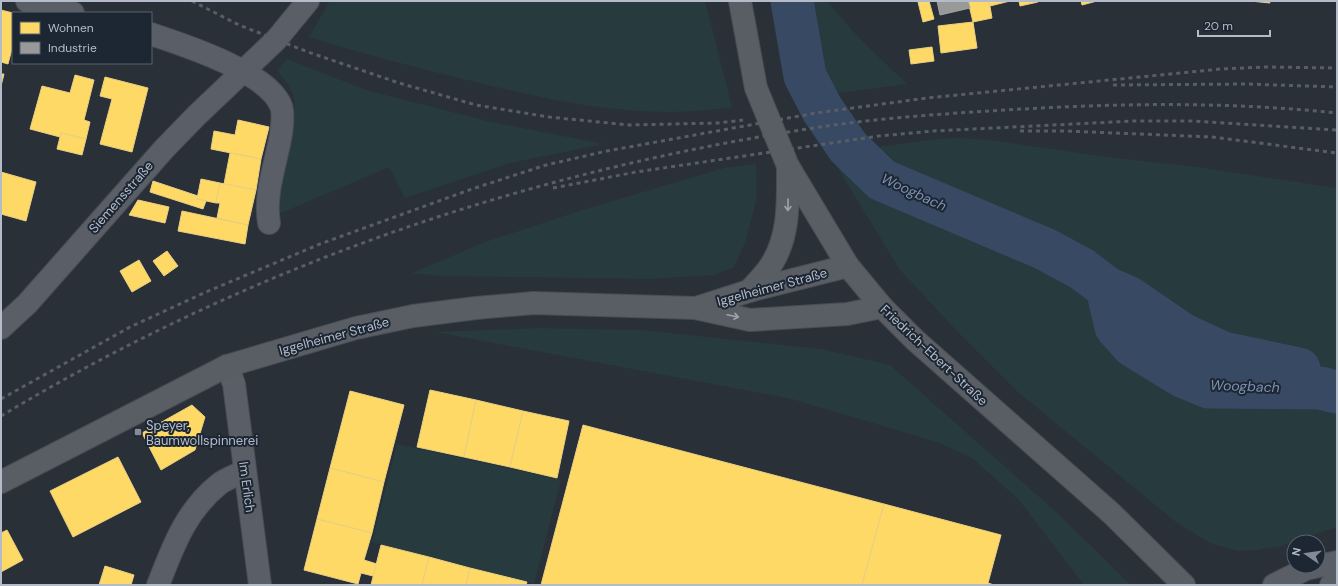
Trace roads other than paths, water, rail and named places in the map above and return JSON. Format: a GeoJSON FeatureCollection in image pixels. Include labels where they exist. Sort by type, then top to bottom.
{"type":"FeatureCollection","features":[{"type":"Feature","properties":{"kind":"main road","name":"Friedrich-Ebert-Straße"},"geometry":{"type":"LineString","coordinates":[[740,1],[756,88],[788,166],[848,266],[882,307],[920,346],[1111,513],[1184,585]]}},
{"type":"Feature","properties":{"kind":"main road"},"geometry":{"type":"LineString","coordinates":[[749,291],[771,266],[782,244],[788,211],[788,166]]}},
{"type":"Feature","properties":{"kind":"main road","name":"Iggelheimer Straße"},"geometry":{"type":"LineString","coordinates":[[695,308],[749,291],[848,266]]}},
{"type":"Feature","properties":{"kind":"main road","name":"Iggelheimer Straße"},"geometry":{"type":"LineString","coordinates":[[1,482],[227,366],[356,328],[413,316],[476,308],[534,303],[695,308],[750,320],[847,314],[882,307]]}},
{"type":"Feature","properties":{"kind":"street"},"geometry":{"type":"LineString","coordinates":[[27,1],[69,12]]}},
{"type":"Feature","properties":{"kind":"street","name":"Siemensstraße"},"geometry":{"type":"LineString","coordinates":[[1,328],[27,304],[164,149],[196,116],[276,40],[308,1]]}},
{"type":"Feature","properties":{"kind":"street"},"geometry":{"type":"LineString","coordinates":[[152,34],[184,45],[245,71],[273,95],[282,107],[281,133],[268,194],[269,224]]}},
{"type":"Feature","properties":{"kind":"street","name":"Im Erlich"},"geometry":{"type":"LineString","coordinates":[[227,366],[234,384],[260,585]]}},
{"type":"Feature","properties":{"kind":"street"},"geometry":{"type":"LineString","coordinates":[[158,585],[181,529],[197,506],[218,484],[245,471]]}},
{"type":"Feature","properties":{"kind":"street"},"geometry":{"type":"LineString","coordinates":[[1274,585],[1306,569],[1337,562]]}},
{"type":"Feature","properties":{"kind":"waterway","name":"Woogbach"},"geometry":{"type":"LineString","coordinates":[[792,1],[805,76],[822,109],[848,147],[882,180],[1045,249],[1082,269],[1107,288],[1116,327],[1133,346],[1182,376],[1209,387],[1320,388],[1337,392]]}},
{"type":"Feature","properties":{"kind":"waterway","name":"Woogbach"},"geometry":{"type":"LineString","coordinates":[[1107,288],[1128,297],[1182,334],[1223,353],[1299,369]]}},
{"type":"Feature","properties":{"kind":"railway"},"geometry":{"type":"LineString","coordinates":[[192,1],[239,25],[308,52],[399,83],[476,105],[549,117],[629,125],[718,123],[743,120]]}},
{"type":"Feature","properties":{"kind":"railway"},"geometry":{"type":"LineString","coordinates":[[1,399],[130,327],[206,292],[320,244],[472,189],[546,165],[607,151],[816,113],[927,98],[1221,69],[1265,67],[1337,68]]}},
{"type":"Feature","properties":{"kind":"railway"},"geometry":{"type":"LineString","coordinates":[[1113,85],[1246,84],[1337,87]]}},
{"type":"Feature","properties":{"kind":"railway"},"geometry":{"type":"LineString","coordinates":[[1,416],[97,362],[195,313],[295,269],[396,231],[500,198],[605,169],[712,146],[820,127],[972,112],[1062,107],[1219,105],[1298,109],[1337,113]]}},
{"type":"Feature","properties":{"kind":"railway"},"geometry":{"type":"LineString","coordinates":[[553,188],[636,172],[879,136],[934,131],[1133,121],[1192,121],[1337,130]]}},
{"type":"Feature","properties":{"kind":"railway"},"geometry":{"type":"LineString","coordinates":[[1020,131],[1066,131],[1212,137],[1337,153]]}},
{"type":"Feature","properties":{"kind":"place","name":"Speyer, Baumwollspinnerei"},"geometry":{"type":"Point","coordinates":[138,432]}}]}
